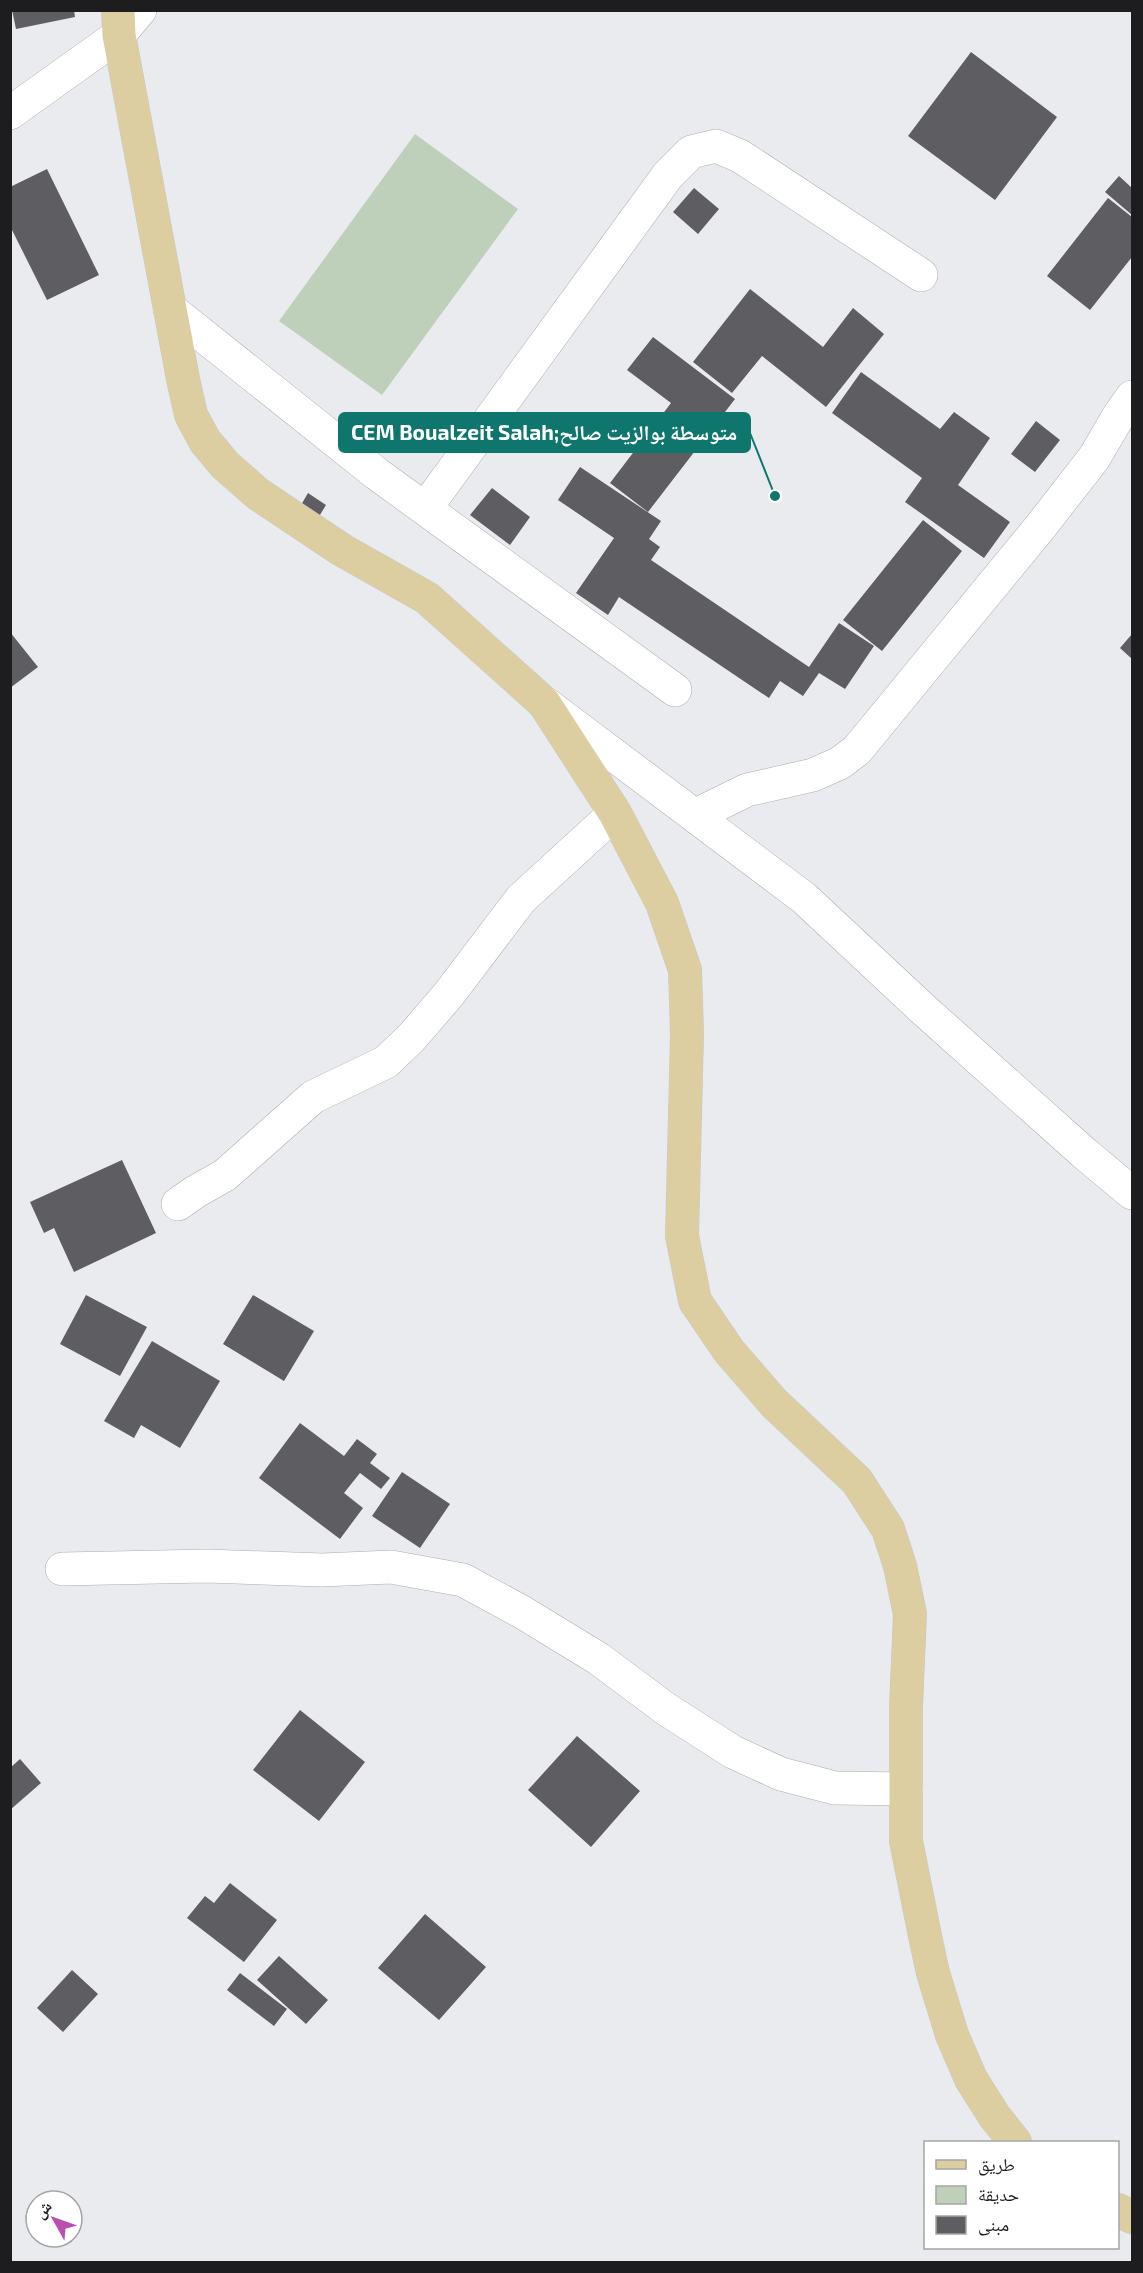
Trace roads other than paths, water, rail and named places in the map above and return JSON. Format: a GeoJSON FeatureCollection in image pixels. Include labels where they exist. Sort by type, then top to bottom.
{"type":"FeatureCollection","features":[{"type":"Feature","properties":{"kind":"main road"},"geometry":{"type":"LineString","coordinates":[[118,23],[191,415],[205,441],[225,465],[258,494],[342,550],[428,598],[544,703],[615,813],[662,903],[685,970],[687,1034],[682,1236],[694,1300],[729,1351],[774,1404],[856,1481],[888,1529],[900,1566],[910,1614],[906,1706],[906,1841],[933,1973],[952,2035],[971,2079],[995,2117],[1014,2141]]}},
{"type":"Feature","properties":{"kind":"street"},"geometry":{"type":"LineString","coordinates":[[10,113],[118,23],[140,10]]}},
{"type":"Feature","properties":{"kind":"street"},"geometry":{"type":"LineString","coordinates":[[425,509],[668,175],[691,152],[716,146],[740,156],[921,275]]}},
{"type":"Feature","properties":{"kind":"street"},"geometry":{"type":"LineString","coordinates":[[170,309],[377,474],[675,690]]}},
{"type":"Feature","properties":{"kind":"street"},"geometry":{"type":"LineString","coordinates":[[696,814],[747,790],[813,775],[840,763],[857,750],[1094,458],[1132,397]]}},
{"type":"Feature","properties":{"kind":"street"},"geometry":{"type":"LineString","coordinates":[[544,703],[696,814],[804,898],[924,1010],[1132,1193]]}},
{"type":"Feature","properties":{"kind":"street"},"geometry":{"type":"LineString","coordinates":[[178,1204],[225,1175],[312,1097],[386,1062],[412,1037],[449,994],[521,899],[615,813]]}},
{"type":"Feature","properties":{"kind":"street"},"geometry":{"type":"LineString","coordinates":[[62,1569],[207,1566],[322,1570],[391,1567],[463,1580],[522,1612],[599,1659],[666,1709],[733,1752],[781,1774],[835,1788],[906,1790]]}},
{"type":"Feature","properties":{"kind":"place","name":"CEM Boualzeit Salah;متوسطة بوالزيت صالح"},"geometry":{"type":"Point","coordinates":[775,496]}}]}
